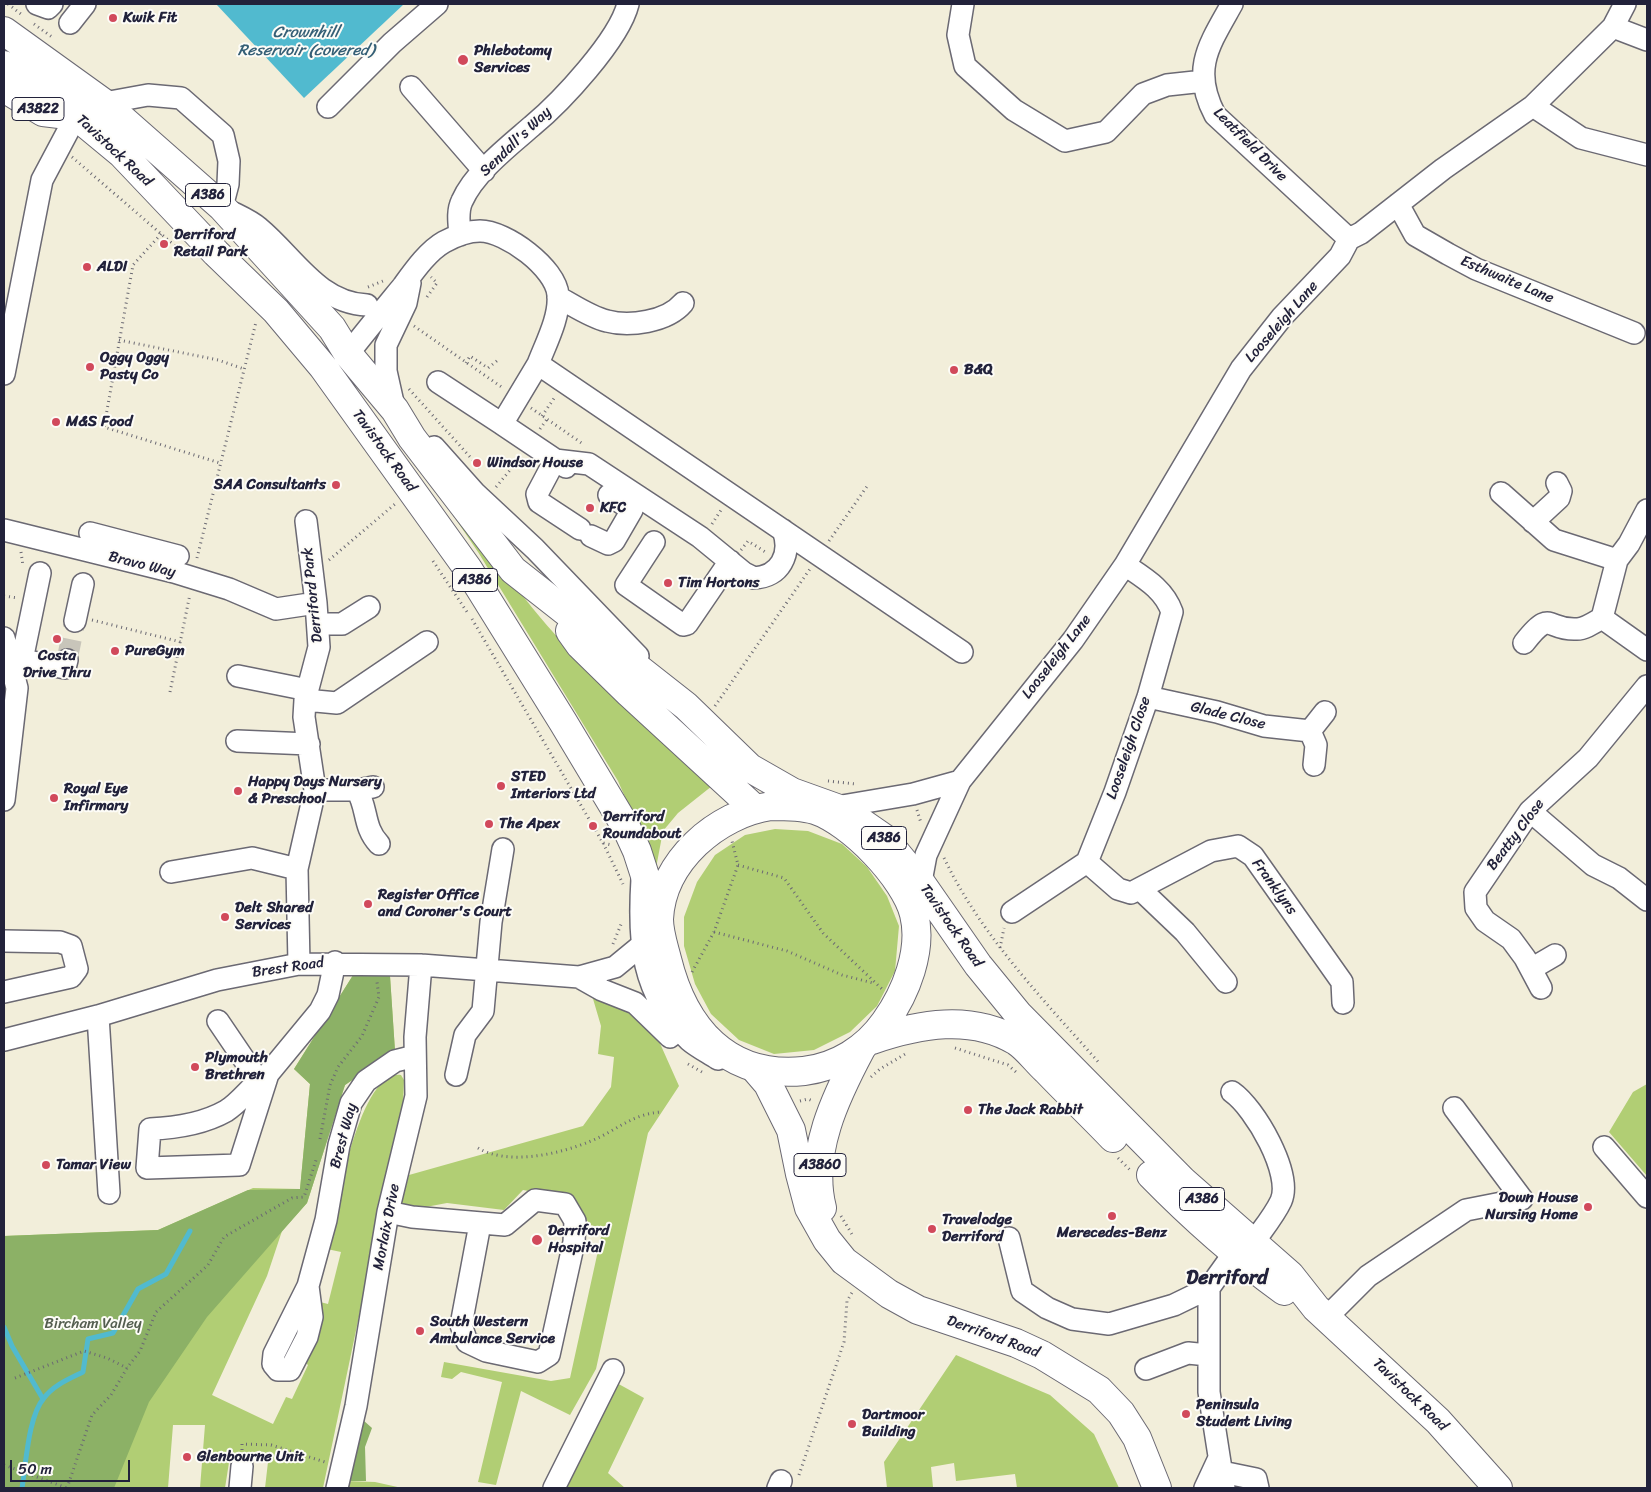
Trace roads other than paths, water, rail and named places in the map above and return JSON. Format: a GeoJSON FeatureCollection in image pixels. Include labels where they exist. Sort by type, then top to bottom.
{"type":"FeatureCollection","features":[{"type":"Feature","properties":{"kind":"main road","name":"Tavistock Road"},"geometry":{"type":"LineString","coordinates":[[4,31],[104,103],[222,207],[322,317],[348,354],[401,398],[412,438],[513,570],[695,714],[750,768],[825,809],[845,811],[884,838],[921,884],[978,965],[1018,1014],[1244,1248],[1304,1306],[1321,1313],[1438,1421],[1498,1488]]}},
{"type":"Feature","properties":{"kind":"main road","name":"Tavistock Road"},"geometry":{"type":"LineString","coordinates":[[4,65],[76,116],[122,154],[216,253],[276,311],[323,367],[396,486],[468,569],[626,828],[634,869],[654,932]]}},
{"type":"Feature","properties":{"kind":"main road","name":"A3822"},"geometry":{"type":"LineString","coordinates":[[4,88],[43,112],[76,116]]}},
{"type":"Feature","properties":{"kind":"main road"},"geometry":{"type":"LineString","coordinates":[[323,367],[348,354]]}},
{"type":"Feature","properties":{"kind":"main road","name":"A386"},"geometry":{"type":"LineString","coordinates":[[348,354],[346,363],[347,378],[396,486]]}},
{"type":"Feature","properties":{"kind":"main road","name":"Tavistock Road"},"geometry":{"type":"LineString","coordinates":[[545,597],[580,645],[629,693],[754,808]]}},
{"type":"Feature","properties":{"kind":"main road"},"geometry":{"type":"LineString","coordinates":[[790,806],[825,809],[837,822],[871,850],[902,888],[914,914],[916,933],[908,978],[890,1015],[867,1044],[813,1070],[792,1072],[756,1070],[718,1048],[707,1039],[692,1020],[675,990],[654,932],[670,880],[682,860],[707,832],[723,821],[754,808],[790,806]]}},
{"type":"Feature","properties":{"kind":"main road","name":"Tavistock Road"},"geometry":{"type":"LineString","coordinates":[[867,1044],[900,1030],[951,1023],[985,1027],[1017,1042],[1190,1215],[1244,1248]]}},
{"type":"Feature","properties":{"kind":"main road","name":"Derriford Road"},"geometry":{"type":"LineString","coordinates":[[863,1276],[843,1250],[827,1223],[818,1192],[818,1175],[831,1108],[867,1044]]}},
{"type":"Feature","properties":{"kind":"main road","name":"Derriford Road"},"geometry":{"type":"LineString","coordinates":[[756,1070],[768,1084],[792,1130],[804,1192],[817,1225],[844,1261],[889,1294],[918,1310],[1016,1343],[1047,1357],[1099,1390],[1121,1413],[1137,1438],[1157,1488]]}},
{"type":"Feature","properties":{"kind":"street"},"geometry":{"type":"LineString","coordinates":[[37,4],[48,8],[52,4]]}},
{"type":"Feature","properties":{"kind":"street"},"geometry":{"type":"LineString","coordinates":[[70,24],[85,4]]}},
{"type":"Feature","properties":{"kind":"street"},"geometry":{"type":"LineString","coordinates":[[328,107],[392,43],[437,4]]}},
{"type":"Feature","properties":{"kind":"street","name":"Sendall's Way"},"geometry":{"type":"LineString","coordinates":[[460,235],[459,215],[461,202],[484,171],[515,140],[550,111],[606,46],[624,18],[628,4]]}},
{"type":"Feature","properties":{"kind":"street"},"geometry":{"type":"LineString","coordinates":[[963,4],[958,35],[965,66],[1014,110],[1065,141],[1106,132],[1143,94],[1167,85],[1204,81]]}},
{"type":"Feature","properties":{"kind":"street","name":"Leatfield Drive"},"geometry":{"type":"LineString","coordinates":[[1232,4],[1209,47],[1204,63],[1206,96],[1215,115],[1349,239]]}},
{"type":"Feature","properties":{"kind":"street","name":"Looseleigh Lane"},"geometry":{"type":"LineString","coordinates":[[914,914],[926,856],[960,781],[1073,640],[1125,565],[1241,370],[1282,317],[1340,256],[1349,239],[1361,233],[1533,106],[1613,27],[1625,4]]}},
{"type":"Feature","properties":{"kind":"street"},"geometry":{"type":"LineString","coordinates":[[1613,27],[1647,40]]}},
{"type":"Feature","properties":{"kind":"street"},"geometry":{"type":"LineString","coordinates":[[411,86],[484,171]]}},
{"type":"Feature","properties":{"kind":"street"},"geometry":{"type":"LineString","coordinates":[[104,103],[148,95],[181,98],[223,135],[229,161],[228,184],[222,207],[258,227],[318,287],[346,302],[365,297]]}},
{"type":"Feature","properties":{"kind":"street"},"geometry":{"type":"LineString","coordinates":[[1533,106],[1580,138],[1647,155]]}},
{"type":"Feature","properties":{"kind":"street"},"geometry":{"type":"LineString","coordinates":[[4,374],[42,180],[76,116]]}},
{"type":"Feature","properties":{"kind":"street","name":"Esthwaite Lane"},"geometry":{"type":"LineString","coordinates":[[1398,204],[1415,235],[1448,254],[1476,269],[1634,333]]}},
{"type":"Feature","properties":{"kind":"street"},"geometry":{"type":"LineString","coordinates":[[348,354],[415,271],[443,242],[460,235],[482,231],[495,234],[515,244],[552,275],[558,297],[558,308],[538,364],[502,424]]}},
{"type":"Feature","properties":{"kind":"street"},"geometry":{"type":"LineString","coordinates":[[365,297],[373,303],[386,289],[415,271]]}},
{"type":"Feature","properties":{"kind":"street"},"geometry":{"type":"LineString","coordinates":[[401,398],[386,371],[386,345],[406,303],[415,271]]}},
{"type":"Feature","properties":{"kind":"street"},"geometry":{"type":"LineString","coordinates":[[348,354],[348,332],[365,297]]}},
{"type":"Feature","properties":{"kind":"street"},"geometry":{"type":"LineString","coordinates":[[558,297],[607,321],[633,323],[658,318],[678,309],[683,304]]}},
{"type":"Feature","properties":{"kind":"street"},"geometry":{"type":"LineString","coordinates":[[538,364],[962,652]]}},
{"type":"Feature","properties":{"kind":"street"},"geometry":{"type":"LineString","coordinates":[[438,382],[632,510],[614,541],[608,544],[585,532],[539,502],[537,494],[555,460]]}},
{"type":"Feature","properties":{"kind":"street","name":"Tavistock Road"},"geometry":{"type":"LineString","coordinates":[[401,398],[405,414],[474,493],[535,549],[536,569],[545,597]]}},
{"type":"Feature","properties":{"kind":"street"},"geometry":{"type":"LineString","coordinates":[[555,460],[589,464],[732,558],[744,573],[754,578],[762,578],[775,572],[782,563],[787,540],[783,530]]}},
{"type":"Feature","properties":{"kind":"street"},"geometry":{"type":"LineString","coordinates":[[1533,522],[1559,498],[1561,491],[1557,483]]}},
{"type":"Feature","properties":{"kind":"street"},"geometry":{"type":"LineString","coordinates":[[1501,493],[1554,540],[1617,560]]}},
{"type":"Feature","properties":{"kind":"street"},"geometry":{"type":"LineString","coordinates":[[1524,643],[1537,626],[1546,622],[1579,629],[1602,618],[1617,560],[1647,510]]}},
{"type":"Feature","properties":{"kind":"street","name":"Derriford Park"},"geometry":{"type":"LineString","coordinates":[[299,964],[297,869],[315,790],[304,717],[306,695],[319,648],[313,574],[306,521]]}},
{"type":"Feature","properties":{"kind":"street","name":"Bravo Way"},"geometry":{"type":"LineString","coordinates":[[4,530],[182,569],[276,609],[317,614]]}},
{"type":"Feature","properties":{"kind":"street"},"geometry":{"type":"LineString","coordinates":[[90,533],[182,569]]}},
{"type":"Feature","properties":{"kind":"street"},"geometry":{"type":"LineString","coordinates":[[654,542],[626,585],[683,625],[687,624],[732,558]]}},
{"type":"Feature","properties":{"kind":"street"},"geometry":{"type":"LineString","coordinates":[[535,549],[695,714]]}},
{"type":"Feature","properties":{"kind":"street","name":"Looseleigh Close"},"geometry":{"type":"LineString","coordinates":[[1087,862],[1115,792],[1148,697],[1172,612],[1162,593],[1125,565]]}},
{"type":"Feature","properties":{"kind":"street"},"geometry":{"type":"LineString","coordinates":[[40,573],[22,660],[65,668],[67,660]]}},
{"type":"Feature","properties":{"kind":"street"},"geometry":{"type":"LineString","coordinates":[[76,618],[83,584]]}},
{"type":"Feature","properties":{"kind":"street"},"geometry":{"type":"LineString","coordinates":[[317,614],[342,624],[369,607]]}},
{"type":"Feature","properties":{"kind":"street"},"geometry":{"type":"LineString","coordinates":[[1602,618],[1647,650]]}},
{"type":"Feature","properties":{"kind":"street"},"geometry":{"type":"LineString","coordinates":[[4,638],[18,688],[4,800]]}},
{"type":"Feature","properties":{"kind":"street"},"geometry":{"type":"LineString","coordinates":[[238,676],[337,703],[427,642]]}},
{"type":"Feature","properties":{"kind":"street","name":"Beatty Close"},"geometry":{"type":"LineString","coordinates":[[1541,988],[1511,939],[1485,921],[1476,908],[1474,892],[1530,811],[1588,758],[1647,686]]}},
{"type":"Feature","properties":{"kind":"street","name":"Glade Close"},"geometry":{"type":"LineString","coordinates":[[1148,697],[1217,712],[1264,726],[1310,731]]}},
{"type":"Feature","properties":{"kind":"street"},"geometry":{"type":"LineString","coordinates":[[1314,765],[1316,745],[1310,731],[1325,712]]}},
{"type":"Feature","properties":{"kind":"street"},"geometry":{"type":"LineString","coordinates":[[237,741],[309,744]]}},
{"type":"Feature","properties":{"kind":"street"},"geometry":{"type":"LineString","coordinates":[[825,809],[913,794],[960,781]]}},
{"type":"Feature","properties":{"kind":"street"},"geometry":{"type":"LineString","coordinates":[[315,790],[365,788],[362,799],[370,834],[379,844]]}},
{"type":"Feature","properties":{"kind":"street"},"geometry":{"type":"LineString","coordinates":[[1530,811],[1593,865],[1619,878],[1647,900]]}},
{"type":"Feature","properties":{"kind":"street","name":"Franklyns"},"geometry":{"type":"LineString","coordinates":[[1141,890],[1211,851],[1238,846],[1253,856],[1342,982],[1343,1003]]}},
{"type":"Feature","properties":{"kind":"street"},"geometry":{"type":"LineString","coordinates":[[456,1075],[465,1035],[482,1011],[488,969],[491,922],[503,849]]}},
{"type":"Feature","properties":{"kind":"street"},"geometry":{"type":"LineString","coordinates":[[171,872],[252,858],[297,869]]}},
{"type":"Feature","properties":{"kind":"street"},"geometry":{"type":"LineString","coordinates":[[1012,912],[1087,862],[1118,889],[1131,893],[1141,890],[1184,932],[1226,982]]}},
{"type":"Feature","properties":{"kind":"street","name":"Brest Road"},"geometry":{"type":"LineString","coordinates":[[4,1040],[98,1016],[217,980],[299,964],[335,962],[422,965],[580,977],[618,964],[654,932]]}},
{"type":"Feature","properties":{"kind":"street"},"geometry":{"type":"LineString","coordinates":[[4,941],[60,942],[71,946],[77,969],[71,977],[4,992]]}},
{"type":"Feature","properties":{"kind":"street"},"geometry":{"type":"LineString","coordinates":[[1531,969],[1555,955]]}},
{"type":"Feature","properties":{"kind":"street"},"geometry":{"type":"LineString","coordinates":[[263,1077],[239,1165],[147,1168],[150,1129],[178,1128],[227,1110],[263,1077],[320,1011],[328,995],[335,962]]}},
{"type":"Feature","properties":{"kind":"street","name":"Morlaix Drive"},"geometry":{"type":"LineString","coordinates":[[337,1488],[356,1406],[388,1212],[416,1096],[415,1056],[422,965]]}},
{"type":"Feature","properties":{"kind":"street","name":"Brest Road"},"geometry":{"type":"LineString","coordinates":[[580,977],[602,990],[635,1003],[695,1060],[718,1071],[756,1070]]}},
{"type":"Feature","properties":{"kind":"street"},"geometry":{"type":"LineString","coordinates":[[98,1016],[109,1194]]}},
{"type":"Feature","properties":{"kind":"street"},"geometry":{"type":"LineString","coordinates":[[218,1021],[263,1077]]}},
{"type":"Feature","properties":{"kind":"street","name":"Brest Way"},"geometry":{"type":"LineString","coordinates":[[308,1286],[326,1220],[339,1145],[352,1103],[366,1081],[395,1061],[415,1056]]}},
{"type":"Feature","properties":{"kind":"street"},"geometry":{"type":"LineString","coordinates":[[1008,1238],[1022,1291],[1047,1308],[1072,1319],[1109,1324],[1174,1305],[1209,1288],[1282,1200],[1282,1167],[1260,1124],[1239,1097],[1232,1092]]}},
{"type":"Feature","properties":{"kind":"street"},"geometry":{"type":"LineString","coordinates":[[1321,1313],[1368,1276],[1466,1210],[1522,1199],[1454,1108]]}},
{"type":"Feature","properties":{"kind":"street"},"geometry":{"type":"LineString","coordinates":[[1604,1147],[1647,1197]]}},
{"type":"Feature","properties":{"kind":"street"},"geometry":{"type":"LineString","coordinates":[[388,1212],[412,1217],[505,1226],[535,1200],[565,1204],[571,1211],[575,1221],[574,1242],[549,1355],[538,1362],[486,1351],[467,1342],[461,1325],[480,1224]]}},
{"type":"Feature","properties":{"kind":"street"},"geometry":{"type":"LineString","coordinates":[[1209,1288],[1209,1392],[1221,1473]]}},
{"type":"Feature","properties":{"kind":"street"},"geometry":{"type":"LineString","coordinates":[[1146,1369],[1188,1353],[1208,1355]]}},
{"type":"Feature","properties":{"kind":"street"},"geometry":{"type":"LineString","coordinates":[[554,1488],[613,1370]]}},
{"type":"Feature","properties":{"kind":"street"},"geometry":{"type":"LineString","coordinates":[[240,1488],[242,1466]]}},
{"type":"Feature","properties":{"kind":"street"},"geometry":{"type":"LineString","coordinates":[[1205,1488],[1221,1473]]}},
{"type":"Feature","properties":{"kind":"street"},"geometry":{"type":"LineString","coordinates":[[1221,1473],[1256,1479],[1258,1488]]}},
{"type":"Feature","properties":{"kind":"water","name":"Crownhill Reservoir (covered)"},"geometry":{"type":"Polygon","coordinates":[[[216,4],[404,4],[304,98],[216,4]]]}},
{"type":"Feature","properties":{"kind":"waterway"},"geometry":{"type":"LineString","coordinates":[[22,1488],[31,1428],[34,1416],[44,1398],[52,1389],[83,1372],[88,1339],[113,1333],[138,1289],[166,1274],[190,1231]]}},
{"type":"Feature","properties":{"kind":"waterway"},"geometry":{"type":"LineString","coordinates":[[4,1327],[12,1346],[43,1399]]}},
{"type":"Feature","properties":{"kind":"tunnel"},"geometry":{"type":"LineString","coordinates":[[67,660],[75,621]]}},
{"type":"Feature","properties":{"kind":"place","name":"Kwik Fit"},"geometry":{"type":"Point","coordinates":[113,18]}},
{"type":"Feature","properties":{"kind":"place","name":"Phlebotomy Services"},"geometry":{"type":"Point","coordinates":[463,60]}},
{"type":"Feature","properties":{"kind":"place","name":"Derriford Retail Park"},"geometry":{"type":"Point","coordinates":[164,244]}},
{"type":"Feature","properties":{"kind":"place","name":"ALDI"},"geometry":{"type":"Point","coordinates":[87,267]}},
{"type":"Feature","properties":{"kind":"place","name":"Oggy Oggy Pasty Co"},"geometry":{"type":"Point","coordinates":[90,367]}},
{"type":"Feature","properties":{"kind":"place","name":"B&Q"},"geometry":{"type":"Point","coordinates":[954,370]}},
{"type":"Feature","properties":{"kind":"place","name":"M&S Food"},"geometry":{"type":"Point","coordinates":[56,422]}},
{"type":"Feature","properties":{"kind":"place","name":"Windsor House"},"geometry":{"type":"Point","coordinates":[477,463]}},
{"type":"Feature","properties":{"kind":"place","name":"SAA Consultants"},"geometry":{"type":"Point","coordinates":[336,485]}},
{"type":"Feature","properties":{"kind":"place","name":"KFC"},"geometry":{"type":"Point","coordinates":[590,508]}},
{"type":"Feature","properties":{"kind":"place","name":"Tim Hortons"},"geometry":{"type":"Point","coordinates":[668,583]}},
{"type":"Feature","properties":{"kind":"place","name":"Costa Drive Thru"},"geometry":{"type":"Point","coordinates":[57,639]}},
{"type":"Feature","properties":{"kind":"place","name":"PureGym"},"geometry":{"type":"Point","coordinates":[115,651]}},
{"type":"Feature","properties":{"kind":"place","name":"STED Interiors Ltd"},"geometry":{"type":"Point","coordinates":[501,786]}},
{"type":"Feature","properties":{"kind":"place","name":"Happy Days Nursery & Preschool"},"geometry":{"type":"Point","coordinates":[238,791]}},
{"type":"Feature","properties":{"kind":"place","name":"Royal Eye Infirmary"},"geometry":{"type":"Point","coordinates":[54,798]}},
{"type":"Feature","properties":{"kind":"place","name":"The Apex"},"geometry":{"type":"Point","coordinates":[489,824]}},
{"type":"Feature","properties":{"kind":"place","name":"Derriford Roundabout"},"geometry":{"type":"Point","coordinates":[593,826]}},
{"type":"Feature","properties":{"kind":"place","name":"Register Office and Coroner's Court"},"geometry":{"type":"Point","coordinates":[368,904]}},
{"type":"Feature","properties":{"kind":"place","name":"Delt Shared Services"},"geometry":{"type":"Point","coordinates":[225,917]}},
{"type":"Feature","properties":{"kind":"place","name":"Plymouth Brethren"},"geometry":{"type":"Point","coordinates":[195,1067]}},
{"type":"Feature","properties":{"kind":"place","name":"The Jack Rabbit"},"geometry":{"type":"Point","coordinates":[968,1110]}},
{"type":"Feature","properties":{"kind":"place","name":"Tamar View"},"geometry":{"type":"Point","coordinates":[46,1165]}},
{"type":"Feature","properties":{"kind":"place","name":"Down House Nursing Home"},"geometry":{"type":"Point","coordinates":[1588,1207]}},
{"type":"Feature","properties":{"kind":"place","name":"Merecedes-Benz"},"geometry":{"type":"Point","coordinates":[1112,1216]}},
{"type":"Feature","properties":{"kind":"place","name":"Travelodge Derriford"},"geometry":{"type":"Point","coordinates":[932,1229]}},
{"type":"Feature","properties":{"kind":"place","name":"Derriford Hospital"},"geometry":{"type":"Point","coordinates":[537,1240]}},
{"type":"Feature","properties":{"kind":"place","name":"South Western Ambulance Service"},"geometry":{"type":"Point","coordinates":[420,1331]}},
{"type":"Feature","properties":{"kind":"place","name":"Peninsula Student Living"},"geometry":{"type":"Point","coordinates":[1186,1414]}},
{"type":"Feature","properties":{"kind":"place","name":"Dartmoor Building"},"geometry":{"type":"Point","coordinates":[852,1424]}},
{"type":"Feature","properties":{"kind":"place","name":"Glenbourne Unit"},"geometry":{"type":"Point","coordinates":[187,1457]}},
{"type":"Feature","properties":{"kind":"district","name":"Derriford"},"geometry":{"type":"Point","coordinates":[1227,1279]}},
{"type":"Feature","properties":{"kind":"park label","name":"Bircham Valley"},"geometry":{"type":"Point","coordinates":[93,1324]}}]}
